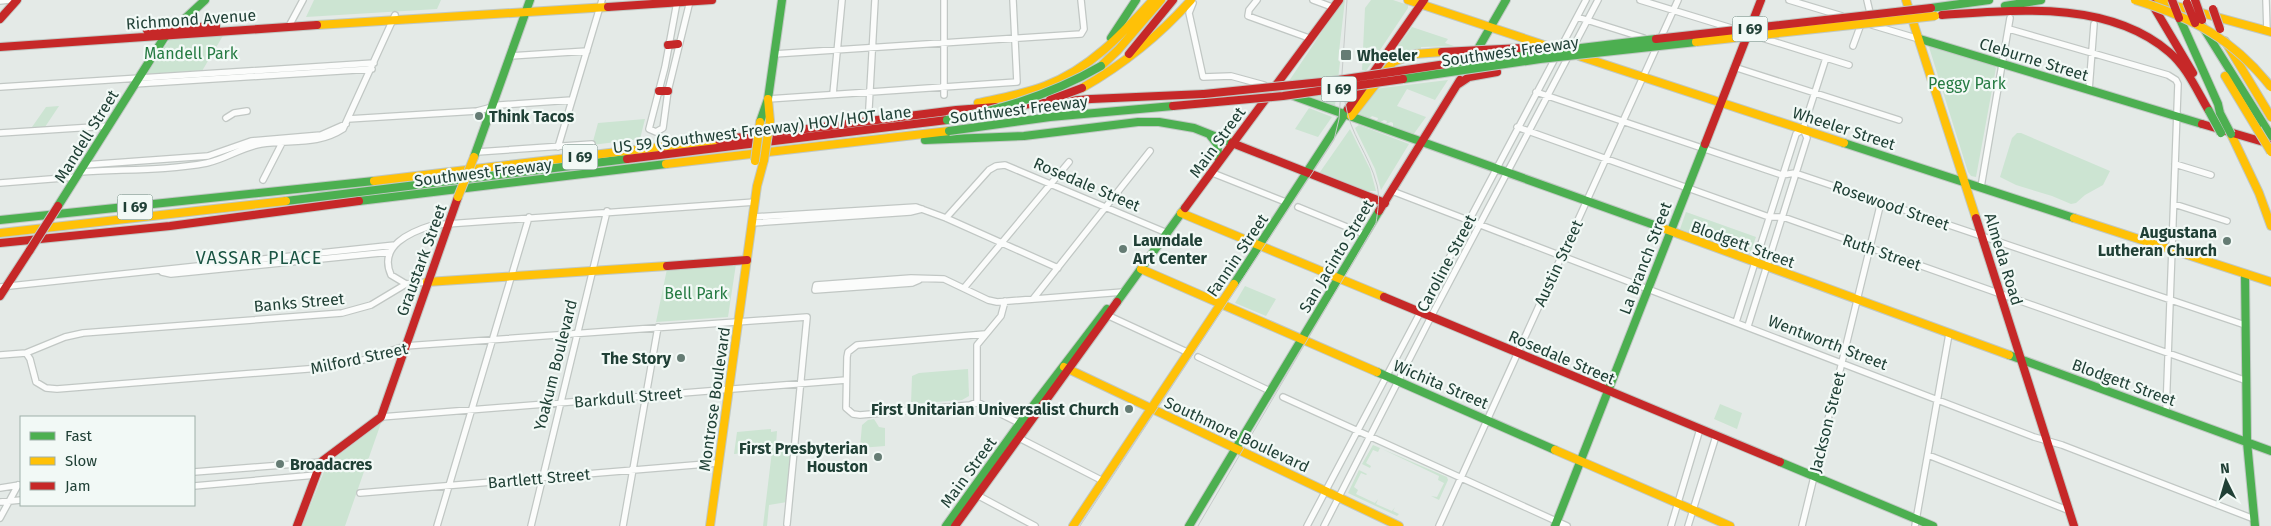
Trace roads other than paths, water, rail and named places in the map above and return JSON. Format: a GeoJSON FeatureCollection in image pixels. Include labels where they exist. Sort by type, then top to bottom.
{"type":"FeatureCollection","features":[{"type":"Feature","properties":{"kind":"main road"},"geometry":{"type":"LineString","coordinates":[[0,19],[17,0]]}},
{"type":"Feature","properties":{"kind":"main road","name":"Mandell Street"},"geometry":{"type":"LineString","coordinates":[[0,296],[3,287],[30,250],[136,81],[170,31],[205,0]]}},
{"type":"Feature","properties":{"kind":"main road","name":"Richmond Avenue"},"geometry":{"type":"LineString","coordinates":[[601,3],[632,0]]}},
{"type":"Feature","properties":{"kind":"main road","name":"Richmond Avenue"},"geometry":{"type":"LineString","coordinates":[[0,42],[454,14],[528,6],[712,0]]}},
{"type":"Feature","properties":{"kind":"main road","name":"Montrose Boulevard"},"geometry":{"type":"LineString","coordinates":[[757,186],[755,161],[760,122],[768,99],[782,0]]}},
{"type":"Feature","properties":{"kind":"main road"},"geometry":{"type":"LineString","coordinates":[[1095,58],[1113,36],[1136,0]]}},
{"type":"Feature","properties":{"kind":"main road"},"geometry":{"type":"LineString","coordinates":[[956,110],[1047,85],[1074,72],[1114,42],[1153,0]]}},
{"type":"Feature","properties":{"kind":"main road","name":"US 59 (Southwest Freeway) HOV/HOT lane"},"geometry":{"type":"LineString","coordinates":[[0,233],[948,129],[1016,107],[1070,85],[1101,66],[1118,50],[1161,0]]}},
{"type":"Feature","properties":{"kind":"main road"},"geometry":{"type":"LineString","coordinates":[[1111,72],[1127,56],[1173,0]]}},
{"type":"Feature","properties":{"kind":"main road"},"geometry":{"type":"LineString","coordinates":[[800,147],[821,142],[948,129],[1004,116],[1082,88],[1111,72],[1150,43],[1191,0]]}},
{"type":"Feature","properties":{"kind":"main road","name":"Main Street"},"geometry":{"type":"LineString","coordinates":[[946,526],[1066,368],[1109,316],[1123,292],[1273,88],[1332,3],[1339,0]]}},
{"type":"Feature","properties":{"kind":"main road","name":"Wheeler Street"},"geometry":{"type":"LineString","coordinates":[[1408,0],[1422,2],[1558,50],[2271,282]]}},
{"type":"Feature","properties":{"kind":"main road","name":"San Jacinto Street"},"geometry":{"type":"LineString","coordinates":[[1189,526],[1506,0]]}},
{"type":"Feature","properties":{"kind":"main road","name":"La Branch Street"},"geometry":{"type":"LineString","coordinates":[[1556,524],[1761,0]]}},
{"type":"Feature","properties":{"kind":"main road","name":"Almeda Road"},"geometry":{"type":"LineString","coordinates":[[1906,0],[2023,361],[2074,526]]}},
{"type":"Feature","properties":{"kind":"main road"},"geometry":{"type":"LineString","coordinates":[[1933,11],[1943,0]]}},
{"type":"Feature","properties":{"kind":"main road","name":"Southwest Freeway"},"geometry":{"type":"LineString","coordinates":[[0,220],[474,170],[956,110],[1092,99],[1204,94],[1280,87],[1518,54],[1903,11],[1933,11],[1989,0]]}},
{"type":"Feature","properties":{"kind":"main road","name":"Southwest Freeway"},"geometry":{"type":"LineString","coordinates":[[0,243],[170,226],[800,147],[855,143],[948,129],[1283,96],[1540,59],[1728,39],[1933,11],[2041,0]]}},
{"type":"Feature","properties":{"kind":"main road"},"geometry":{"type":"LineString","coordinates":[[2135,0],[2188,18],[2221,35],[2245,54],[2271,87]]}},
{"type":"Feature","properties":{"kind":"main road"},"geometry":{"type":"LineString","coordinates":[[2149,0],[2159,12],[2210,103],[2220,113]]}},
{"type":"Feature","properties":{"kind":"main road"},"geometry":{"type":"LineString","coordinates":[[2154,0],[2269,29]]}},
{"type":"Feature","properties":{"kind":"main road"},"geometry":{"type":"LineString","coordinates":[[2171,0],[2269,29]]}},
{"type":"Feature","properties":{"kind":"main road"},"geometry":{"type":"LineString","coordinates":[[2171,0],[2218,104],[2220,113],[2263,202],[2271,226]]}},
{"type":"Feature","properties":{"kind":"main road"},"geometry":{"type":"LineString","coordinates":[[2211,0],[2220,28],[2234,58],[2271,117]]}},
{"type":"Feature","properties":{"kind":"main road"},"geometry":{"type":"LineString","coordinates":[[2190,1],[2256,129],[2271,152]]}},
{"type":"Feature","properties":{"kind":"main road"},"geometry":{"type":"LineString","coordinates":[[1348,115],[1422,2]]}},
{"type":"Feature","properties":{"kind":"main road","name":"Graustark Street"},"geometry":{"type":"LineString","coordinates":[[381,417],[447,223],[475,154],[528,6]]}},
{"type":"Feature","properties":{"kind":"main road"},"geometry":{"type":"LineString","coordinates":[[1933,11],[2063,10],[2084,12],[2120,22],[2143,33],[2167,50],[2185,71],[2221,133],[2235,142]]}},
{"type":"Feature","properties":{"kind":"main road"},"geometry":{"type":"LineString","coordinates":[[2200,23],[2270,134]]}},
{"type":"Feature","properties":{"kind":"main road"},"geometry":{"type":"LineString","coordinates":[[1101,66],[1151,28]]}},
{"type":"Feature","properties":{"kind":"main road","name":"Richmond Avenue"},"geometry":{"type":"LineString","coordinates":[[0,47],[170,31]]}},
{"type":"Feature","properties":{"kind":"main road"},"geometry":{"type":"LineString","coordinates":[[1457,84],[1469,78],[1497,72],[1600,59],[1728,39]]}},
{"type":"Feature","properties":{"kind":"main road","name":"Cleburne Street"},"geometry":{"type":"LineString","coordinates":[[1920,39],[2271,144]]}},
{"type":"Feature","properties":{"kind":"main road"},"geometry":{"type":"LineString","coordinates":[[1348,115],[1393,62],[1414,54],[1633,42]]}},
{"type":"Feature","properties":{"kind":"main road"},"geometry":{"type":"LineString","coordinates":[[668,45],[678,44]]}},
{"type":"Feature","properties":{"kind":"main road","name":"Blodgett Street"},"geometry":{"type":"LineString","coordinates":[[1273,88],[1509,172],[2271,451]]}},
{"type":"Feature","properties":{"kind":"main road","name":"Montrose Boulevard"},"geometry":{"type":"LineString","coordinates":[[710,526],[757,186],[764,160],[770,121],[768,99]]}},
{"type":"Feature","properties":{"kind":"main road","name":"Fannin Street"},"geometry":{"type":"LineString","coordinates":[[1073,526],[1340,123],[1348,115]]}},
{"type":"Feature","properties":{"kind":"main road"},"geometry":{"type":"LineString","coordinates":[[948,129],[1024,136],[1138,122],[1179,125],[1208,133],[1385,203]]}},
{"type":"Feature","properties":{"kind":"main road"},"geometry":{"type":"LineString","coordinates":[[1208,133],[1217,144],[1219,161]]}},
{"type":"Feature","properties":{"kind":"main road","name":"Rosedale Street"},"geometry":{"type":"LineString","coordinates":[[1183,211],[1260,246],[1814,476],[1916,523],[1933,526]]}},
{"type":"Feature","properties":{"kind":"main road","name":"Banks Street"},"geometry":{"type":"LineString","coordinates":[[427,282],[747,260]]}},
{"type":"Feature","properties":{"kind":"main road","name":"Wichita Street"},"geometry":{"type":"LineString","coordinates":[[1141,268],[1580,462],[1730,526]]}},
{"type":"Feature","properties":{"kind":"main road"},"geometry":{"type":"LineString","coordinates":[[2245,274],[2247,442],[2254,522]]}},
{"type":"Feature","properties":{"kind":"main road","name":"Main Street"},"geometry":{"type":"LineString","coordinates":[[1066,368],[1111,304],[1123,292]]}},
{"type":"Feature","properties":{"kind":"main road","name":"Southmore Boulevard"},"geometry":{"type":"LineString","coordinates":[[1066,368],[1400,526]]}},
{"type":"Feature","properties":{"kind":"main road"},"geometry":{"type":"LineString","coordinates":[[296,526],[321,462],[381,417]]}},
{"type":"Feature","properties":{"kind":"main road","name":"Main Street"},"geometry":{"type":"LineString","coordinates":[[956,526],[1017,437],[1023,424]]}},
{"type":"Feature","properties":{"kind":"street"},"geometry":{"type":"LineString","coordinates":[[0,0],[9,0]]}},
{"type":"Feature","properties":{"kind":"street"},"geometry":{"type":"LineString","coordinates":[[291,24],[303,0]]}},
{"type":"Feature","properties":{"kind":"street"},"geometry":{"type":"LineString","coordinates":[[833,94],[842,0]]}},
{"type":"Feature","properties":{"kind":"street"},"geometry":{"type":"LineString","coordinates":[[868,108],[875,0]]}},
{"type":"Feature","properties":{"kind":"street"},"geometry":{"type":"LineString","coordinates":[[944,0],[944,95]]}},
{"type":"Feature","properties":{"kind":"street"},"geometry":{"type":"LineString","coordinates":[[768,99],[1017,82],[1013,0]]}},
{"type":"Feature","properties":{"kind":"street"},"geometry":{"type":"LineString","coordinates":[[774,54],[1083,32],[1081,0]]}},
{"type":"Feature","properties":{"kind":"street","name":"Blodgett Street"},"geometry":{"type":"LineString","coordinates":[[1196,0],[1189,13],[1203,77],[1232,76],[1273,88]]}},
{"type":"Feature","properties":{"kind":"street"},"geometry":{"type":"LineString","coordinates":[[1257,0],[1247,14],[1251,18],[1309,38]]}},
{"type":"Feature","properties":{"kind":"street"},"geometry":{"type":"LineString","coordinates":[[1313,0],[1332,3]]}},
{"type":"Feature","properties":{"kind":"street","name":"Caroline Street"},"geometry":{"type":"LineString","coordinates":[[1307,526],[1586,0]]}},
{"type":"Feature","properties":{"kind":"street","name":"Caroline Street"},"geometry":{"type":"LineString","coordinates":[[1324,526],[1431,317],[1598,0]]}},
{"type":"Feature","properties":{"kind":"street"},"geometry":{"type":"LineString","coordinates":[[1640,0],[1849,65]]}},
{"type":"Feature","properties":{"kind":"street","name":"Austin Street"},"geometry":{"type":"LineString","coordinates":[[1439,526],[1678,0]]}},
{"type":"Feature","properties":{"kind":"street","name":"Cleburne Street"},"geometry":{"type":"LineString","coordinates":[[1789,0],[1920,39]]}},
{"type":"Feature","properties":{"kind":"street"},"geometry":{"type":"LineString","coordinates":[[1867,0],[1874,25]]}},
{"type":"Feature","properties":{"kind":"street"},"geometry":{"type":"LineString","coordinates":[[2266,0],[2269,29]]}},
{"type":"Feature","properties":{"kind":"street"},"geometry":{"type":"LineString","coordinates":[[678,1],[668,45],[664,91],[662,128],[656,132],[649,129],[664,91],[690,1]]}},
{"type":"Feature","properties":{"kind":"street"},"geometry":{"type":"LineString","coordinates":[[558,147],[601,3]]}},
{"type":"Feature","properties":{"kind":"street"},"geometry":{"type":"LineString","coordinates":[[1577,17],[1659,42]]}},
{"type":"Feature","properties":{"kind":"street"},"geometry":{"type":"LineString","coordinates":[[254,143],[314,141],[327,138],[342,131],[394,18]]}},
{"type":"Feature","properties":{"kind":"street"},"geometry":{"type":"LineString","coordinates":[[1981,187],[2010,18]]}},
{"type":"Feature","properties":{"kind":"street"},"geometry":{"type":"LineString","coordinates":[[1853,46],[1861,22]]}},
{"type":"Feature","properties":{"kind":"street"},"geometry":{"type":"LineString","coordinates":[[2089,90],[2094,24]]}},
{"type":"Feature","properties":{"kind":"street"},"geometry":{"type":"LineString","coordinates":[[2009,29],[2168,76],[2178,82],[2172,301],[2166,412]]}},
{"type":"Feature","properties":{"kind":"street"},"geometry":{"type":"LineString","coordinates":[[510,56],[586,51]]}},
{"type":"Feature","properties":{"kind":"street"},"geometry":{"type":"LineString","coordinates":[[1736,322],[1782,175],[1796,134],[1803,130],[1826,58]]}},
{"type":"Feature","properties":{"kind":"street"},"geometry":{"type":"LineString","coordinates":[[136,81],[256,71],[373,66]]}},
{"type":"Feature","properties":{"kind":"street"},"geometry":{"type":"LineString","coordinates":[[0,87],[253,76],[373,66]]}},
{"type":"Feature","properties":{"kind":"street"},"geometry":{"type":"LineString","coordinates":[[1734,68],[1899,120]]}},
{"type":"Feature","properties":{"kind":"street"},"geometry":{"type":"LineString","coordinates":[[253,76],[256,71]]}},
{"type":"Feature","properties":{"kind":"street","name":"Rosewood Street"},"geometry":{"type":"LineString","coordinates":[[1536,92],[1782,175],[1795,173],[2245,326]]}},
{"type":"Feature","properties":{"kind":"street"},"geometry":{"type":"LineString","coordinates":[[0,182],[80,171],[205,163],[232,155],[254,143],[318,136],[347,121],[477,111],[500,105],[572,100]]}},
{"type":"Feature","properties":{"kind":"street"},"geometry":{"type":"LineString","coordinates":[[226,118],[234,113],[247,111]]}},
{"type":"Feature","properties":{"kind":"street"},"geometry":{"type":"LineString","coordinates":[[0,133],[108,126]]}},
{"type":"Feature","properties":{"kind":"street","name":"Ruth Street"},"geometry":{"type":"LineString","coordinates":[[1518,127],[1769,217],[1782,217],[2247,381]]}},
{"type":"Feature","properties":{"kind":"street"},"geometry":{"type":"LineString","coordinates":[[1748,326],[1807,138],[1803,130]]}},
{"type":"Feature","properties":{"kind":"street"},"geometry":{"type":"LineString","coordinates":[[263,180],[282,143]]}},
{"type":"Feature","properties":{"kind":"street"},"geometry":{"type":"LineString","coordinates":[[475,154],[592,144]]}},
{"type":"Feature","properties":{"kind":"street"},"geometry":{"type":"LineString","coordinates":[[1033,299],[1150,151]]}},
{"type":"Feature","properties":{"kind":"street"},"geometry":{"type":"LineString","coordinates":[[964,288],[1069,162]]}},
{"type":"Feature","properties":{"kind":"street"},"geometry":{"type":"LineString","coordinates":[[2176,164],[2211,175]]}},
{"type":"Feature","properties":{"kind":"street","name":"Rosedale Street"},"geometry":{"type":"LineString","coordinates":[[946,218],[989,170],[996,166],[1005,166],[1167,233]]}},
{"type":"Feature","properties":{"kind":"street"},"geometry":{"type":"LineString","coordinates":[[1210,172],[1288,203]]}},
{"type":"Feature","properties":{"kind":"street","name":"Wentworth Street"},"geometry":{"type":"LineString","coordinates":[[1392,191],[2046,440],[2254,522]]}},
{"type":"Feature","properties":{"kind":"street"},"geometry":{"type":"LineString","coordinates":[[406,284],[392,277],[388,268],[390,252],[395,244],[419,228],[447,223],[755,202]]}},
{"type":"Feature","properties":{"kind":"street","name":"Jackson Street"},"geometry":{"type":"LineString","coordinates":[[1802,526],[1881,202]]}},
{"type":"Feature","properties":{"kind":"street"},"geometry":{"type":"LineString","coordinates":[[2174,204],[2228,222]]}},
{"type":"Feature","properties":{"kind":"street"},"geometry":{"type":"LineString","coordinates":[[1298,207],[1364,234]]}},
{"type":"Feature","properties":{"kind":"street"},"geometry":{"type":"LineString","coordinates":[[752,220],[922,209],[1058,268]]}},
{"type":"Feature","properties":{"kind":"street","name":"Yoakum Boulevard"},"geometry":{"type":"LineString","coordinates":[[531,526],[607,211]]}},
{"type":"Feature","properties":{"kind":"street"},"geometry":{"type":"LineString","coordinates":[[437,526],[529,217]]}},
{"type":"Feature","properties":{"kind":"street"},"geometry":{"type":"LineString","coordinates":[[3,287],[395,244]]}},
{"type":"Feature","properties":{"kind":"street"},"geometry":{"type":"LineString","coordinates":[[160,271],[171,274],[390,252]]}},
{"type":"Feature","properties":{"kind":"street"},"geometry":{"type":"LineString","coordinates":[[919,280],[912,283],[815,290],[816,285],[911,278],[919,280],[944,279],[988,300],[1004,302],[1123,292]]}},
{"type":"Feature","properties":{"kind":"street","name":"Banks Street"},"geometry":{"type":"LineString","coordinates":[[0,354],[26,353],[65,337],[83,333],[356,311],[372,305],[406,284],[427,282]]}},
{"type":"Feature","properties":{"kind":"street"},"geometry":{"type":"LineString","coordinates":[[977,402],[978,345],[1001,316],[1004,302]]}},
{"type":"Feature","properties":{"kind":"street"},"geometry":{"type":"LineString","coordinates":[[1109,316],[1188,353]]}},
{"type":"Feature","properties":{"kind":"street","name":"Milford Street"},"geometry":{"type":"LineString","coordinates":[[26,353],[31,358],[32,376],[37,385],[46,389],[57,389],[320,368],[363,360],[405,346],[807,317],[801,383]]}},
{"type":"Feature","properties":{"kind":"street"},"geometry":{"type":"LineString","coordinates":[[623,526],[658,327]]}},
{"type":"Feature","properties":{"kind":"street"},"geometry":{"type":"LineString","coordinates":[[985,334],[857,345],[848,352],[846,408],[853,414],[951,407],[977,402],[1023,424]]}},
{"type":"Feature","properties":{"kind":"street"},"geometry":{"type":"LineString","coordinates":[[1916,523],[1949,334]]}},
{"type":"Feature","properties":{"kind":"street"},"geometry":{"type":"LineString","coordinates":[[1198,357],[1270,391]]}},
{"type":"Feature","properties":{"kind":"street","name":"Barkdull Street"},"geometry":{"type":"LineString","coordinates":[[381,417],[846,380]]}},
{"type":"Feature","properties":{"kind":"street"},"geometry":{"type":"LineString","coordinates":[[787,524],[801,383]]}},
{"type":"Feature","properties":{"kind":"street"},"geometry":{"type":"LineString","coordinates":[[1283,397],[1460,477],[1556,524],[1566,526]]}},
{"type":"Feature","properties":{"kind":"street"},"geometry":{"type":"LineString","coordinates":[[1671,526],[1700,429]]}},
{"type":"Feature","properties":{"kind":"street"},"geometry":{"type":"LineString","coordinates":[[1688,526],[1716,436]]}},
{"type":"Feature","properties":{"kind":"street"},"geometry":{"type":"LineString","coordinates":[[1017,437],[1103,481]]}},
{"type":"Feature","properties":{"kind":"street"},"geometry":{"type":"LineString","coordinates":[[1928,455],[2070,511]]}},
{"type":"Feature","properties":{"kind":"street"},"geometry":{"type":"LineString","coordinates":[[195,472],[321,462]]}},
{"type":"Feature","properties":{"kind":"street","name":"Bartlett Street"},"geometry":{"type":"LineString","coordinates":[[360,493],[718,463]]}},
{"type":"Feature","properties":{"kind":"street"},"geometry":{"type":"LineString","coordinates":[[195,486],[316,475]]}},
{"type":"Feature","properties":{"kind":"street"},"geometry":{"type":"LineString","coordinates":[[0,487],[20,485]]}},
{"type":"Feature","properties":{"kind":"street"},"geometry":{"type":"LineString","coordinates":[[0,518],[20,485]]}},
{"type":"Feature","properties":{"kind":"street"},"geometry":{"type":"LineString","coordinates":[[977,495],[1035,526]]}},
{"type":"Feature","properties":{"kind":"street"},"geometry":{"type":"LineString","coordinates":[[0,502],[20,500]]}},
{"type":"Feature","properties":{"kind":"tram line"},"geometry":{"type":"LineString","coordinates":[[1080,526],[1334,140],[1339,119],[1347,0]]}},
{"type":"Feature","properties":{"kind":"tram line"},"geometry":{"type":"LineString","coordinates":[[1198,526],[1376,223],[1379,199],[1377,185],[1374,174],[1351,125],[1345,102]]}},
{"type":"Feature","properties":{"kind":"place","name":"Wheeler"},"geometry":{"type":"Point","coordinates":[1346,55]}},
{"type":"Feature","properties":{"kind":"place","name":"Think Tacos"},"geometry":{"type":"Point","coordinates":[479,116]}},
{"type":"Feature","properties":{"kind":"place","name":"Augustana Lutheran Church"},"geometry":{"type":"Point","coordinates":[2227,241]}},
{"type":"Feature","properties":{"kind":"place","name":"Lawndale Art Center"},"geometry":{"type":"Point","coordinates":[1123,249]}},
{"type":"Feature","properties":{"kind":"place","name":"The Story"},"geometry":{"type":"Point","coordinates":[681,358]}},
{"type":"Feature","properties":{"kind":"place","name":"First Unitarian Universalist Church"},"geometry":{"type":"Point","coordinates":[1129,409]}},
{"type":"Feature","properties":{"kind":"place","name":"First Presbyterian Houston"},"geometry":{"type":"Point","coordinates":[878,457]}},
{"type":"Feature","properties":{"kind":"place","name":"Broadacres"},"geometry":{"type":"Point","coordinates":[280,464]}},
{"type":"Feature","properties":{"kind":"district","name":"VASSAR PLACE"},"geometry":{"type":"Point","coordinates":[259,258]}},
{"type":"Feature","properties":{"kind":"park label","name":"Mandell Park"},"geometry":{"type":"Point","coordinates":[191,53]}},
{"type":"Feature","properties":{"kind":"park label","name":"Peggy Park"},"geometry":{"type":"Point","coordinates":[1967,83]}},
{"type":"Feature","properties":{"kind":"park label","name":"Bell Park"},"geometry":{"type":"Point","coordinates":[696,293]}}]}
